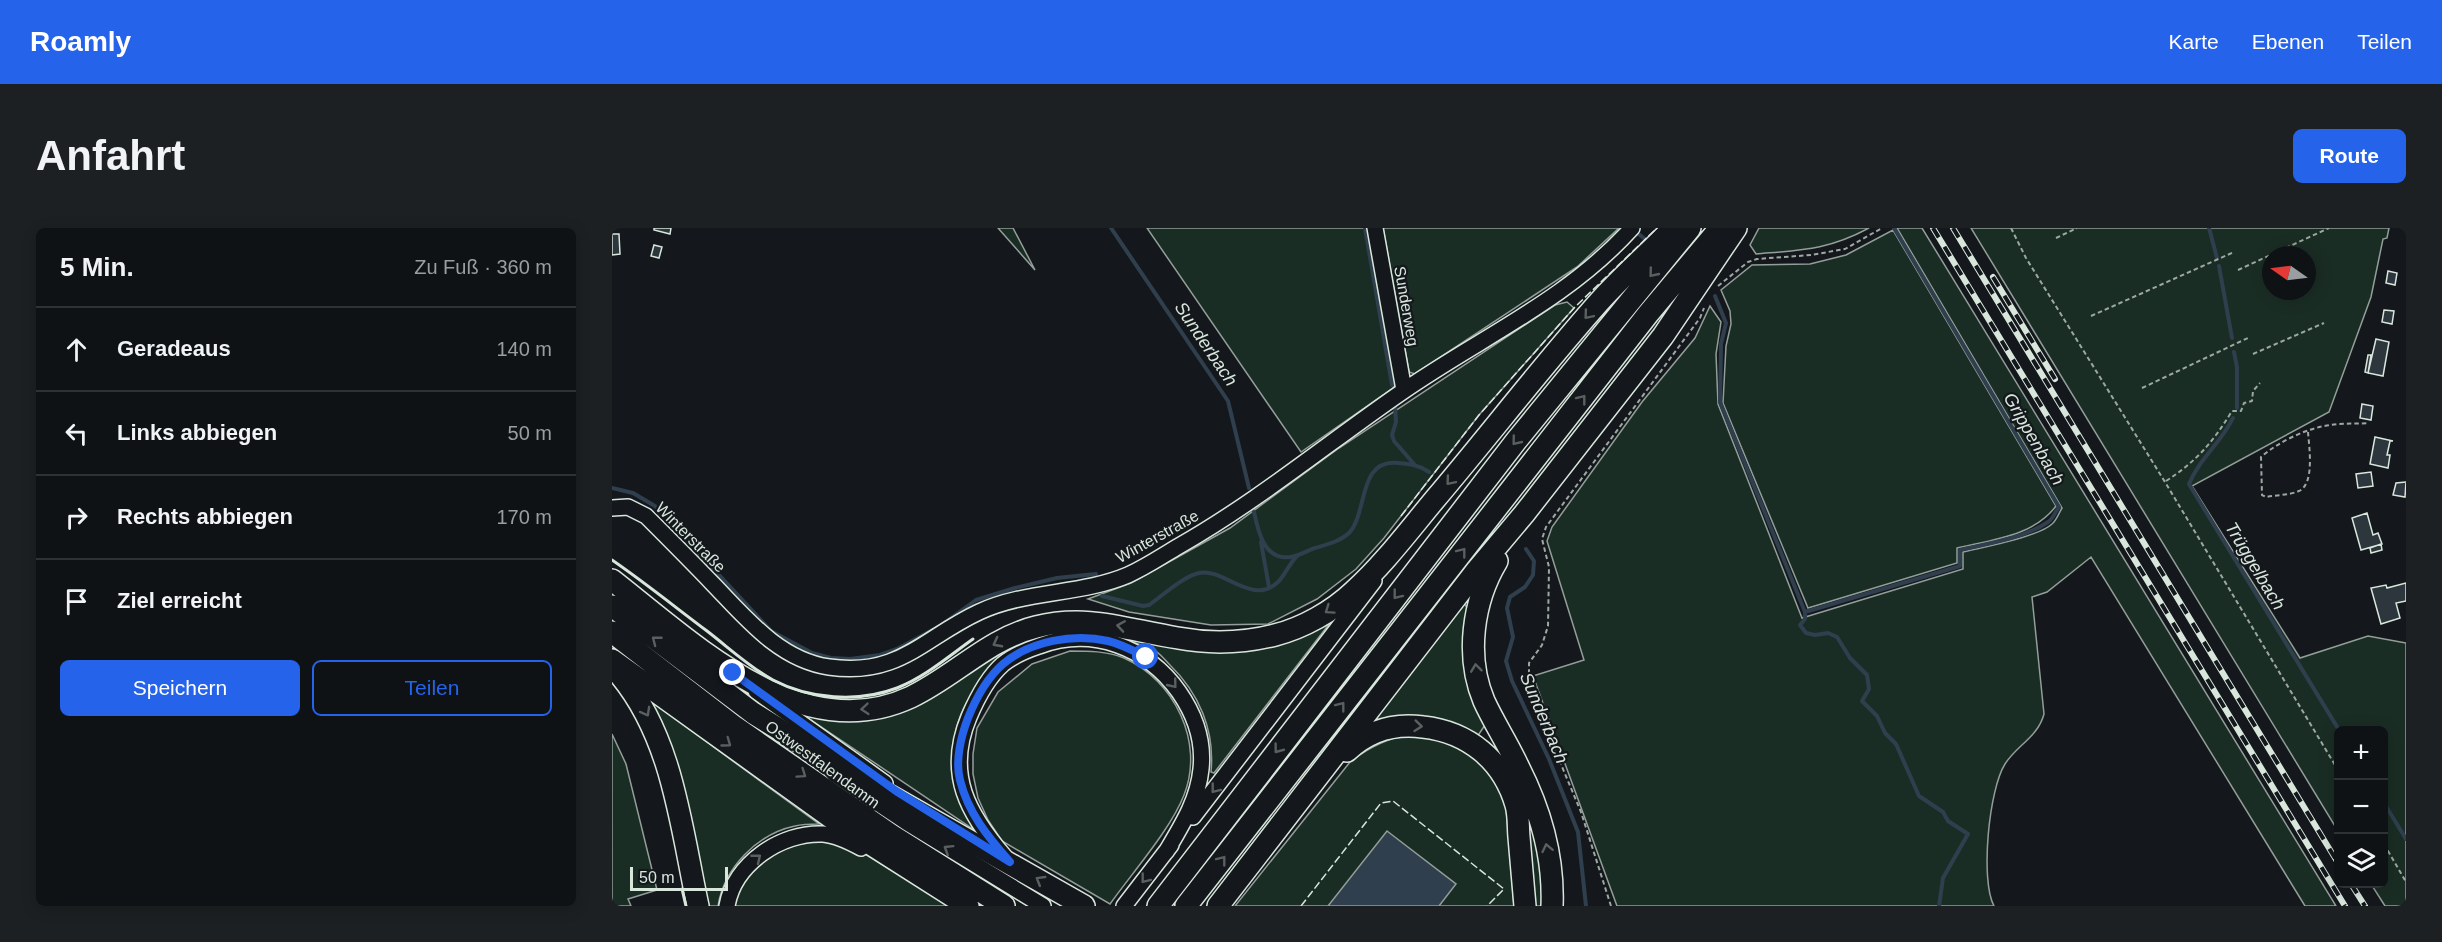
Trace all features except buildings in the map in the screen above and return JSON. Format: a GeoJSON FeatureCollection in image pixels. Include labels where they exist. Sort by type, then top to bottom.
{"type":"FeatureCollection","features":[{"type":"Feature","properties":{"kind":"highway"},"geometry":{"type":"LineString","coordinates":[[612,580],[733,673],[783,698],[812,707],[844,710],[881,707],[920,692],[994,644],[1014,634],[1052,624],[1090,621],[1208,642],[1243,641],[1276,635],[1322,615],[1354,592],[1414,525],[1600,301],[1673,228]]}},
{"type":"Feature","properties":{"kind":"highway"},"geometry":{"type":"LineString","coordinates":[[1158,906],[1516,441],[1690,228]]}},
{"type":"Feature","properties":{"kind":"highway"},"geometry":{"type":"LineString","coordinates":[[1186,906],[1648,314],[1720,228]]}},
{"type":"Feature","properties":{"kind":"highway"},"geometry":{"type":"LineString","coordinates":[[1218,906],[1477,570],[1524,514],[1663,336],[1736,228]]}},
{"type":"Feature","properties":{"kind":"highway"},"geometry":{"type":"LineString","coordinates":[[1524,514],[1485,581],[1476,612],[1473,646],[1476,676],[1483,699],[1519,766],[1536,808],[1548,848],[1553,888],[1552,906]]}},
{"type":"Feature","properties":{"kind":"highway","name":"Ostwestfalendamm"},"geometry":{"type":"LineString","coordinates":[[612,606],[753,713]]}},
{"type":"Feature","properties":{"kind":"highway","name":"Ostwestfalendamm"},"geometry":{"type":"LineString","coordinates":[[612,632],[735,727],[891,835],[1004,906]]}},
{"type":"Feature","properties":{"kind":"highway"},"geometry":{"type":"LineString","coordinates":[[612,660],[813,805],[918,876],[968,906]]}},
{"type":"Feature","properties":{"kind":"highway"},"geometry":{"type":"LineString","coordinates":[[612,665],[634,692],[650,718],[662,748],[698,906]]}},
{"type":"Feature","properties":{"kind":"highway"},"geometry":{"type":"LineString","coordinates":[[753,713],[850,773],[1078,902]]}},
{"type":"Feature","properties":{"kind":"highway"},"geometry":{"type":"LineString","coordinates":[[1316,780],[1355,743],[1369,734],[1391,727],[1410,725],[1435,728],[1465,738],[1496,765],[1507,782],[1516,806],[1525,906]]}},
{"type":"Feature","properties":{"kind":"street","name":"Sunderweg"},"geometry":{"type":"LineString","coordinates":[[1375,228],[1404,390]]}},
{"type":"Feature","properties":{"kind":"street","name":"Winterstraße"},"geometry":{"type":"LineString","coordinates":[[612,508],[628,507],[646,516],[758,631],[795,657],[814,665],[831,668],[873,667],[918,650],[970,617],[1002,603],[1126,576],[1196,536],[1244,506],[1404,390],[1552,298],[1598,262],[1632,228]]}},
{"type":"Feature","properties":{"kind":"street"},"geometry":{"type":"LineString","coordinates":[[1124,906],[1365,595],[1414,525]]}},
{"type":"Feature","properties":{"kind":"street"},"geometry":{"type":"LineString","coordinates":[[1010,862],[978,823],[967,802],[959,778],[959,752],[965,727],[974,704],[1004,664],[1026,651],[1067,639],[1108,641],[1146,657],[1160,669],[1188,704],[1197,724],[1201,768],[1195,799],[1166,852]]}},
{"type":"Feature","properties":{"kind":"street"},"geometry":{"type":"LineString","coordinates":[[733,673],[896,791],[1010,862]]}},
{"type":"Feature","properties":{"kind":"street","name":"Ostwestfalendamm"},"geometry":{"type":"LineString","coordinates":[[753,713],[828,770],[906,822],[1043,906]]}},
{"type":"Feature","properties":{"kind":"street"},"geometry":{"type":"LineString","coordinates":[[727,906],[736,880],[750,863],[780,843],[799,837],[823,834],[844,839],[918,876]]}},
{"type":"Feature","properties":{"kind":"path"},"geometry":{"type":"LineString","coordinates":[[1717,287],[1748,262],[1845,249],[1882,228]]}},
{"type":"Feature","properties":{"kind":"path"},"geometry":{"type":"LineString","coordinates":[[2011,228],[2026,258],[2165,482],[2334,763]]}},
{"type":"Feature","properties":{"kind":"path"},"geometry":{"type":"LineString","coordinates":[[2056,238],[2077,228]]}},
{"type":"Feature","properties":{"kind":"path"},"geometry":{"type":"LineString","coordinates":[[2238,270],[2329,228]]}},
{"type":"Feature","properties":{"kind":"path"},"geometry":{"type":"LineString","coordinates":[[2091,316],[2234,252]]}},
{"type":"Feature","properties":{"kind":"path"},"geometry":{"type":"LineString","coordinates":[[1611,906],[1581,812],[1529,688],[1529,663],[1542,645],[1548,626],[1548,567],[1542,539],[1546,527],[1700,318],[1707,300]]}},
{"type":"Feature","properties":{"kind":"path"},"geometry":{"type":"LineString","coordinates":[[2253,354],[2324,323]]}},
{"type":"Feature","properties":{"kind":"path"},"geometry":{"type":"LineString","coordinates":[[2142,388],[2250,337]]}},
{"type":"Feature","properties":{"kind":"path"},"geometry":{"type":"LineString","coordinates":[[2165,482],[2184,469],[2214,441],[2232,411],[2241,411],[2244,402],[2252,401],[2253,391],[2260,383]]}},
{"type":"Feature","properties":{"kind":"path"},"geometry":{"type":"LineString","coordinates":[[2308,432],[2310,472],[2306,485],[2300,491],[2266,497],[2262,495],[2261,457],[2272,448],[2308,432],[2329,425],[2369,423]]}},
{"type":"Feature","properties":{"kind":"path"},"geometry":{"type":"LineString","coordinates":[[2388,851],[2406,882]]}},
{"type":"Feature","properties":{"kind":"green space"},"geometry":{"type":"Polygon","coordinates":[[[998,228],[1013,228],[1035,270],[998,228]]]}},
{"type":"Feature","properties":{"kind":"green space"},"geometry":{"type":"Polygon","coordinates":[[[1147,228],[1369,228],[1397,382],[1393,388],[1301,452],[1147,228]]]}},
{"type":"Feature","properties":{"kind":"green space"},"geometry":{"type":"Polygon","coordinates":[[[1383,228],[1619,228],[1577,267],[1415,374],[1409,372],[1383,228]]]}},
{"type":"Feature","properties":{"kind":"green space"},"geometry":{"type":"Polygon","coordinates":[[[1759,228],[1869,228],[1827,245],[1756,254],[1750,245],[1759,228]]]}},
{"type":"Feature","properties":{"kind":"green space"},"geometry":{"type":"Polygon","coordinates":[[[1897,228],[1922,228],[2336,906],[2305,906],[2091,557],[2047,592],[2032,597],[2044,714],[2037,729],[2010,757],[1999,776],[1991,813],[1987,856],[1990,893],[1994,906],[1617,906],[1533,676],[1584,660],[1547,541],[1552,527],[1642,402],[1695,338],[1710,306],[1721,322],[1716,354],[1718,404],[1802,618],[1963,569],[1963,552],[2045,529],[2053,523],[2062,508],[1897,228]]]}},
{"type":"Feature","properties":{"kind":"green space"},"geometry":{"type":"Polygon","coordinates":[[[1971,228],[2389,228],[2387,238],[2383,239],[2371,297],[2329,412],[2192,486],[2300,658],[2368,636],[2406,643],[2406,906],[2385,906],[2374,888],[2388,888],[2388,726],[2334,726],[2334,824],[1971,228]]]}},
{"type":"Feature","properties":{"kind":"green space"},"geometry":{"type":"Polygon","coordinates":[[[1893,230],[2056,506],[2047,516],[2024,530],[1957,548],[1957,563],[1808,608],[1723,403],[1726,346],[1731,324],[1730,311],[1721,290],[1752,265],[1810,264],[1846,255],[1893,230]]]}},
{"type":"Feature","properties":{"kind":"green space"},"geometry":{"type":"Polygon","coordinates":[[[1567,302],[1574,308],[1479,415],[1384,538],[1356,569],[1317,599],[1268,624],[1211,625],[1129,612],[1088,599],[1131,583],[1230,528],[1339,448],[1555,305],[1567,302]]]}},
{"type":"Feature","properties":{"kind":"green space"},"geometry":{"type":"Polygon","coordinates":[[[1464,603],[1468,609],[1485,725],[1477,737],[1449,723],[1426,717],[1402,718],[1371,724],[1464,603]]]}},
{"type":"Feature","properties":{"kind":"green space"},"geometry":{"type":"Polygon","coordinates":[[[1333,619],[1214,773],[1211,772],[1210,741],[1203,713],[1189,687],[1157,652],[1126,640],[1123,633],[1174,645],[1333,619]]]}},
{"type":"Feature","properties":{"kind":"green space"},"geometry":{"type":"Polygon","coordinates":[[[1046,635],[1016,648],[994,666],[975,689],[961,714],[954,749],[973,829],[805,716],[806,714],[836,718],[1017,642],[1046,635]]]}},
{"type":"Feature","properties":{"kind":"green space"},"geometry":{"type":"Polygon","coordinates":[[[1070,651],[1111,654],[1142,668],[1157,681],[1181,715],[1191,754],[1190,775],[1178,808],[1161,836],[1110,904],[1002,841],[988,820],[978,798],[973,774],[977,728],[998,692],[1032,664],[1070,651]]]}},
{"type":"Feature","properties":{"kind":"green space"},"geometry":{"type":"Polygon","coordinates":[[[655,704],[819,824],[801,825],[781,830],[756,845],[735,866],[721,892],[718,906],[709,906],[679,772],[652,705],[655,704]]]}},
{"type":"Feature","properties":{"kind":"green space"},"geometry":{"type":"Polygon","coordinates":[[[612,734],[626,764],[657,890],[628,899],[631,906],[612,906],[612,734]]]}},
{"type":"Feature","properties":{"kind":"green space"},"geometry":{"type":"Polygon","coordinates":[[[1409,735],[1433,736],[1461,746],[1488,770],[1506,807],[1514,906],[1235,906],[1350,762],[1378,744],[1409,735]]]}},
{"type":"Feature","properties":{"kind":"green space"},"geometry":{"type":"Polygon","coordinates":[[[1530,816],[1539,851],[1543,906],[1534,906],[1526,817],[1530,816]]]}},
{"type":"Feature","properties":{"kind":"green space"},"geometry":{"type":"Polygon","coordinates":[[[817,840],[861,851],[949,906],[734,906],[745,880],[764,858],[784,847],[817,840]]]}},
{"type":"Feature","properties":{"kind":"water"},"geometry":{"type":"Polygon","coordinates":[[[1387,831],[1456,884],[1439,906],[1328,906],[1387,831]]]}},
{"type":"Feature","properties":{"kind":"waterway","name":"Sunderbach"},"geometry":{"type":"LineString","coordinates":[[1111,228],[1228,401],[1249,488]]}},
{"type":"Feature","properties":{"kind":"waterway","name":"Sunderbach"},"geometry":{"type":"LineString","coordinates":[[1365,228],[1392,385]]}},
{"type":"Feature","properties":{"kind":"waterway","name":"Grippenbach"},"geometry":{"type":"LineString","coordinates":[[1805,612],[1960,566],[1960,550],[2005,540],[2039,528],[2050,521],[2059,507],[1894,228]]}},
{"type":"Feature","properties":{"kind":"waterway","name":"Trüggelbach"},"geometry":{"type":"LineString","coordinates":[[2209,228],[2217,258]]}},
{"type":"Feature","properties":{"kind":"waterway"},"geometry":{"type":"LineString","coordinates":[[1636,232],[1645,239]]}},
{"type":"Feature","properties":{"kind":"waterway","name":"Trüggelbach"},"geometry":{"type":"LineString","coordinates":[[2219,266],[2232,338]]}},
{"type":"Feature","properties":{"kind":"waterway","name":"Grippenbach"},"geometry":{"type":"LineString","coordinates":[[1715,296],[1726,323],[1721,344],[1720,402],[1805,612],[1805,619],[1800,625],[1806,633],[1815,635],[1828,633],[1837,637],[1850,658],[1867,675],[1869,689],[1862,701],[1877,716],[1885,733],[1896,744],[1919,796],[1943,812],[1948,821],[1968,834],[1943,878],[1939,906]]}},
{"type":"Feature","properties":{"kind":"waterway","name":"Trüggelbach"},"geometry":{"type":"LineString","coordinates":[[2234,352],[2237,367],[2237,408]]}},
{"type":"Feature","properties":{"kind":"waterway","name":"Sunderbach"},"geometry":{"type":"LineString","coordinates":[[1395,407],[1396,422],[1392,435],[1394,441],[1414,464]]}},
{"type":"Feature","properties":{"kind":"waterway","name":"Trüggelbach"},"geometry":{"type":"LineString","coordinates":[[2233,418],[2198,467],[2189,484],[2337,726]]}},
{"type":"Feature","properties":{"kind":"waterway","name":"Sunderbach"},"geometry":{"type":"LineString","coordinates":[[1254,512],[1260,536],[1268,550],[1282,557],[1294,556],[1337,541],[1350,532],[1356,523],[1370,477],[1376,469],[1385,464],[1398,463],[1414,465],[1429,472]]}},
{"type":"Feature","properties":{"kind":"waterway"},"geometry":{"type":"LineString","coordinates":[[612,488],[633,493],[655,506],[771,631],[812,653],[831,658],[850,659],[880,655],[897,649],[940,626],[976,600],[1057,578],[1096,574]]}},
{"type":"Feature","properties":{"kind":"waterway"},"geometry":{"type":"LineString","coordinates":[[1261,542],[1269,587]]}},
{"type":"Feature","properties":{"kind":"waterway","name":"Sunderbach"},"geometry":{"type":"LineString","coordinates":[[1526,549],[1534,561],[1533,575],[1525,587],[1510,597],[1507,608],[1513,637],[1506,661],[1512,681],[1549,759],[1578,832],[1586,906]]}},
{"type":"Feature","properties":{"kind":"waterway"},"geometry":{"type":"LineString","coordinates":[[1102,596],[1143,606],[1149,605],[1180,582],[1199,573],[1218,575],[1248,589],[1268,589],[1278,582],[1297,556]]}},
{"type":"Feature","properties":{"kind":"waterway","name":"Trüggelbach"},"geometry":{"type":"LineString","coordinates":[[2388,810],[2406,839]]}},
{"type":"Feature","properties":{"kind":"railway"},"geometry":{"type":"LineString","coordinates":[[1933,228],[2345,906]]}},
{"type":"Feature","properties":{"kind":"railway"},"geometry":{"type":"LineString","coordinates":[[1953,228],[2334,856]]}},
{"type":"Feature","properties":{"kind":"railway"},"geometry":{"type":"LineString","coordinates":[[1993,277],[2055,379]]}},
{"type":"Feature","properties":{"kind":"railway"},"geometry":{"type":"LineString","coordinates":[[2354,888],[2365,906]]}},
{"type":"Feature","properties":{"kind":"fence"},"geometry":{"type":"LineString","coordinates":[[1401,516],[1479,415],[1574,308],[1657,228]]}},
{"type":"Feature","properties":{"kind":"fence"},"geometry":{"type":"LineString","coordinates":[[1301,906],[1381,803],[1393,801],[1504,889],[1487,906]]}},
{"type":"Feature","properties":{"kind":"wall"},"geometry":{"type":"LineString","coordinates":[[612,560],[764,675],[787,686],[818,695],[866,696],[897,688],[927,672],[973,639]]}},
{"type":"Feature","properties":{"kind":"wall"},"geometry":{"type":"LineString","coordinates":[[682,889],[686,906]]}},
{"type":"Feature","properties":{"kind":"route"},"geometry":{"type":"LineString","coordinates":[[733,673],[896,791],[1010,862],[978,823],[967,802],[959,778],[959,752],[965,727],[974,704],[986,685],[1004,664],[1026,651],[1046,643],[1067,639],[1108,641],[1146,657]]}}]}
